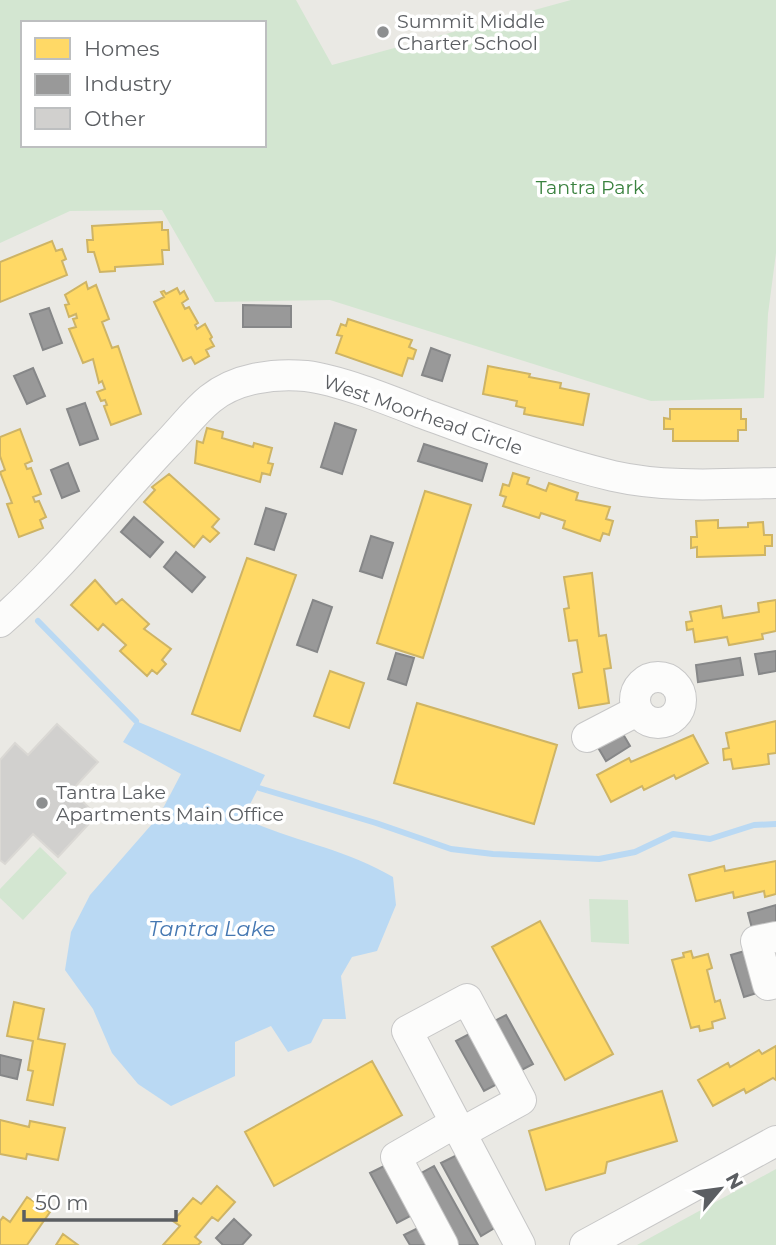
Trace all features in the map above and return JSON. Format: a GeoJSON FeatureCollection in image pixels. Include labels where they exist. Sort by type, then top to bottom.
{"type":"FeatureCollection","features":[{"type":"Feature","properties":{"kind":"street","name":"West Moorhead Circle"},"geometry":{"type":"LineString","coordinates":[[0,622],[38,590],[141,471],[211,398],[242,383],[275,375],[309,376],[492,439],[617,477],[671,484],[776,483]]}},
{"type":"Feature","properties":{"kind":"street"},"geometry":{"type":"LineString","coordinates":[[586,737],[637,711]]}},
{"type":"Feature","properties":{"kind":"street"},"geometry":{"type":"LineString","coordinates":[[776,937],[756,941],[768,985],[776,983]]}},
{"type":"Feature","properties":{"kind":"street"},"geometry":{"type":"LineString","coordinates":[[443,1245],[396,1157],[458,1128],[520,1245]]}},
{"type":"Feature","properties":{"kind":"street"},"geometry":{"type":"LineString","coordinates":[[585,1245],[776,1141]]}},
{"type":"Feature","properties":{"kind":"green space","name":"Tantra Park"},"geometry":{"type":"Polygon","coordinates":[[[0,0],[296,0],[332,65],[571,0],[776,0],[776,253],[768,314],[764,398],[651,401],[330,300],[215,302],[162,210],[70,211],[0,243],[0,0]]]}},
{"type":"Feature","properties":{"kind":"green space"},"geometry":{"type":"Polygon","coordinates":[[[40,847],[67,873],[23,920],[0,898],[0,889],[40,847]]]}},
{"type":"Feature","properties":{"kind":"green space"},"geometry":{"type":"Polygon","coordinates":[[[589,899],[628,900],[629,944],[591,942],[589,899]]]}},
{"type":"Feature","properties":{"kind":"green space"},"geometry":{"type":"Polygon","coordinates":[[[776,1169],[776,1245],[637,1245],[776,1169]]]}},
{"type":"Feature","properties":{"kind":"water","name":"Tantra Lake"},"geometry":{"type":"Polygon","coordinates":[[[136,721],[265,775],[243,818],[357,859],[393,877],[396,905],[377,951],[352,957],[341,976],[346,1019],[323,1019],[311,1043],[288,1052],[271,1026],[235,1042],[235,1076],[171,1106],[138,1084],[112,1053],[93,1009],[65,970],[71,932],[90,895],[159,816],[181,774],[123,742],[136,721]]]}},
{"type":"Feature","properties":{"kind":"building: Homes"},"geometry":{"type":"Polygon","coordinates":[[[162,222],[162,230],[168,230],[169,250],[162,250],[163,264],[115,267],[115,271],[100,272],[94,252],[88,252],[87,240],[93,240],[92,226],[162,222]]]}},
{"type":"Feature","properties":{"kind":"building: Homes"},"geometry":{"type":"Polygon","coordinates":[[[52,241],[56,251],[62,249],[66,259],[62,261],[67,275],[0,302],[0,262],[52,241]]]}},
{"type":"Feature","properties":{"kind":"building: Homes"},"geometry":{"type":"Polygon","coordinates":[[[86,282],[88,289],[96,285],[109,319],[102,322],[112,348],[118,346],[141,414],[111,425],[104,406],[107,405],[105,400],[101,401],[97,392],[105,389],[102,381],[99,383],[93,359],[83,363],[69,329],[76,327],[73,319],[77,318],[76,314],[69,317],[65,305],[69,304],[65,295],[86,282]]]}},
{"type":"Feature","properties":{"kind":"building: Homes"},"geometry":{"type":"Polygon","coordinates":[[[177,288],[180,294],[184,291],[188,299],[182,303],[185,309],[189,307],[198,323],[195,325],[197,329],[205,324],[212,337],[210,339],[214,346],[206,350],[209,356],[195,364],[191,357],[183,361],[154,302],[164,297],[161,292],[166,294],[177,288]]]}},
{"type":"Feature","properties":{"kind":"building: Homes"},"geometry":{"type":"Polygon","coordinates":[[[348,319],[412,340],[409,347],[416,350],[413,359],[408,358],[402,376],[336,353],[342,336],[337,335],[341,324],[346,326],[348,319]]]}},
{"type":"Feature","properties":{"kind":"building: Homes"},"geometry":{"type":"Polygon","coordinates":[[[488,366],[530,374],[529,377],[561,383],[560,388],[589,394],[583,425],[524,414],[525,408],[516,406],[517,401],[483,394],[488,366]]]}},
{"type":"Feature","properties":{"kind":"building: Homes"},"geometry":{"type":"Polygon","coordinates":[[[670,409],[741,409],[741,419],[746,419],[746,430],[738,430],[738,441],[673,441],[673,429],[664,429],[664,418],[670,419],[670,409]]]}},
{"type":"Feature","properties":{"kind":"building: Homes"},"geometry":{"type":"Polygon","coordinates":[[[207,428],[223,432],[222,438],[253,447],[254,443],[272,448],[268,463],[273,464],[270,475],[262,473],[260,482],[195,463],[197,441],[203,443],[207,428]]]}},
{"type":"Feature","properties":{"kind":"building: Homes"},"geometry":{"type":"Polygon","coordinates":[[[20,429],[32,461],[25,464],[27,469],[31,468],[41,494],[33,497],[35,502],[39,501],[46,517],[40,520],[43,528],[19,537],[7,504],[12,503],[0,472],[5,470],[0,456],[0,437],[20,429]]]}},
{"type":"Feature","properties":{"kind":"building: Homes"},"geometry":{"type":"Polygon","coordinates":[[[513,473],[529,478],[527,484],[546,491],[549,483],[578,493],[576,500],[610,507],[606,519],[613,521],[609,535],[603,533],[600,541],[563,528],[565,521],[541,513],[539,518],[503,506],[506,497],[500,495],[503,484],[509,486],[513,473]]]}},
{"type":"Feature","properties":{"kind":"building: Homes"},"geometry":{"type":"Polygon","coordinates":[[[169,474],[219,519],[212,527],[219,533],[210,542],[203,536],[194,547],[144,502],[155,490],[152,487],[169,474]]]}},
{"type":"Feature","properties":{"kind":"building: Homes"},"geometry":{"type":"Polygon","coordinates":[[[425,491],[471,505],[423,658],[377,643],[425,491]]]}},
{"type":"Feature","properties":{"kind":"building: Homes"},"geometry":{"type":"Polygon","coordinates":[[[718,520],[718,528],[748,527],[748,523],[763,522],[764,535],[772,535],[772,546],[765,546],[765,555],[697,557],[697,547],[691,548],[691,537],[697,537],[696,521],[718,520]]]}},
{"type":"Feature","properties":{"kind":"building: Homes"},"geometry":{"type":"Polygon","coordinates":[[[247,558],[296,575],[240,731],[192,714],[247,558]]]}},
{"type":"Feature","properties":{"kind":"building: Homes"},"geometry":{"type":"Polygon","coordinates":[[[592,573],[599,636],[606,635],[611,668],[604,669],[609,703],[579,708],[573,674],[582,672],[577,640],[569,641],[564,609],[569,608],[564,577],[592,573]]]}},
{"type":"Feature","properties":{"kind":"building: Homes"},"geometry":{"type":"Polygon","coordinates":[[[95,580],[116,604],[122,599],[149,624],[144,629],[171,649],[162,660],[166,664],[157,674],[152,670],[147,676],[120,651],[126,645],[103,624],[98,630],[71,605],[95,580]]]}},
{"type":"Feature","properties":{"kind":"building: Homes"},"geometry":{"type":"Polygon","coordinates":[[[776,600],[776,631],[762,634],[763,639],[729,645],[727,637],[695,642],[693,629],[687,630],[686,622],[692,621],[690,612],[721,606],[723,618],[759,612],[758,603],[776,600]]]}},
{"type":"Feature","properties":{"kind":"building: Homes"},"geometry":{"type":"Polygon","coordinates":[[[330,671],[364,683],[349,728],[314,716],[330,671]]]}},
{"type":"Feature","properties":{"kind":"building: Homes"},"geometry":{"type":"Polygon","coordinates":[[[417,703],[557,745],[534,824],[394,783],[417,703]]]}},
{"type":"Feature","properties":{"kind":"building: Homes"},"geometry":{"type":"Polygon","coordinates":[[[776,721],[776,753],[768,754],[769,764],[733,769],[731,759],[724,760],[723,749],[729,748],[726,733],[776,721]]]}},
{"type":"Feature","properties":{"kind":"building: Homes"},"geometry":{"type":"Polygon","coordinates":[[[693,735],[708,763],[676,779],[674,775],[644,790],[642,786],[611,802],[597,775],[629,758],[631,762],[693,735]]]}},
{"type":"Feature","properties":{"kind":"building: Homes"},"geometry":{"type":"Polygon","coordinates":[[[776,861],[776,894],[765,897],[764,891],[734,898],[733,892],[696,901],[689,875],[724,866],[725,871],[776,861]]]}},
{"type":"Feature","properties":{"kind":"building: Homes"},"geometry":{"type":"Polygon","coordinates":[[[540,921],[613,1054],[565,1080],[492,947],[540,921]]]}},
{"type":"Feature","properties":{"kind":"building: Homes"},"geometry":{"type":"Polygon","coordinates":[[[691,951],[693,958],[708,954],[712,968],[707,970],[715,1002],[720,1000],[725,1018],[712,1022],[713,1028],[700,1031],[699,1026],[691,1028],[672,960],[684,957],[683,953],[691,951]]]}},
{"type":"Feature","properties":{"kind":"building: Homes"},"geometry":{"type":"Polygon","coordinates":[[[14,1002],[44,1009],[38,1039],[65,1044],[53,1105],[27,1100],[33,1071],[28,1070],[33,1041],[7,1036],[14,1002]]]}},
{"type":"Feature","properties":{"kind":"building: Homes"},"geometry":{"type":"Polygon","coordinates":[[[776,1046],[776,1080],[773,1078],[746,1093],[744,1089],[713,1106],[698,1080],[728,1063],[730,1067],[759,1050],[762,1054],[776,1046]]]}},
{"type":"Feature","properties":{"kind":"building: Homes"},"geometry":{"type":"Polygon","coordinates":[[[372,1061],[402,1115],[274,1186],[245,1132],[372,1061]]]}},
{"type":"Feature","properties":{"kind":"building: Homes"},"geometry":{"type":"Polygon","coordinates":[[[662,1091],[677,1141],[607,1162],[605,1173],[546,1190],[529,1131],[662,1091]]]}},
{"type":"Feature","properties":{"kind":"building: Homes"},"geometry":{"type":"Polygon","coordinates":[[[0,1120],[29,1127],[30,1121],[65,1128],[58,1160],[27,1154],[26,1159],[0,1154],[0,1120]]]}},
{"type":"Feature","properties":{"kind":"building: Homes"},"geometry":{"type":"Polygon","coordinates":[[[217,1186],[235,1202],[218,1221],[212,1217],[195,1237],[201,1242],[198,1245],[163,1245],[180,1226],[173,1221],[193,1198],[201,1204],[217,1186]]]}},
{"type":"Feature","properties":{"kind":"building: Homes"},"geometry":{"type":"Polygon","coordinates":[[[27,1197],[50,1212],[27,1245],[0,1245],[0,1221],[3,1217],[10,1222],[27,1197]]]}},
{"type":"Feature","properties":{"kind":"building: Homes"},"geometry":{"type":"Polygon","coordinates":[[[63,1234],[78,1245],[56,1245],[63,1234]]]}},
{"type":"Feature","properties":{"kind":"building: Industry"},"geometry":{"type":"Polygon","coordinates":[[[243,305],[291,306],[291,327],[243,327],[243,305]]]}},
{"type":"Feature","properties":{"kind":"building: Industry"},"geometry":{"type":"Polygon","coordinates":[[[49,308],[62,343],[43,350],[30,314],[49,308]]]}},
{"type":"Feature","properties":{"kind":"building: Industry"},"geometry":{"type":"Polygon","coordinates":[[[431,348],[450,355],[442,381],[422,375],[431,348]]]}},
{"type":"Feature","properties":{"kind":"building: Industry"},"geometry":{"type":"Polygon","coordinates":[[[33,368],[45,396],[27,404],[14,376],[33,368]]]}},
{"type":"Feature","properties":{"kind":"building: Industry"},"geometry":{"type":"Polygon","coordinates":[[[85,403],[98,439],[80,445],[67,409],[85,403]]]}},
{"type":"Feature","properties":{"kind":"building: Industry"},"geometry":{"type":"Polygon","coordinates":[[[335,423],[356,430],[342,474],[321,467],[335,423]]]}},
{"type":"Feature","properties":{"kind":"building: Industry"},"geometry":{"type":"Polygon","coordinates":[[[424,444],[487,464],[482,481],[418,461],[424,444]]]}},
{"type":"Feature","properties":{"kind":"building: Industry"},"geometry":{"type":"Polygon","coordinates":[[[68,463],[79,491],[62,498],[51,470],[68,463]]]}},
{"type":"Feature","properties":{"kind":"building: Industry"},"geometry":{"type":"Polygon","coordinates":[[[266,508],[286,514],[274,550],[255,544],[266,508]]]}},
{"type":"Feature","properties":{"kind":"building: Industry"},"geometry":{"type":"Polygon","coordinates":[[[134,517],[163,542],[150,557],[121,532],[134,517]]]}},
{"type":"Feature","properties":{"kind":"building: Industry"},"geometry":{"type":"Polygon","coordinates":[[[371,536],[393,543],[382,578],[360,571],[371,536]]]}},
{"type":"Feature","properties":{"kind":"building: Industry"},"geometry":{"type":"Polygon","coordinates":[[[176,552],[205,577],[192,592],[164,567],[176,552]]]}},
{"type":"Feature","properties":{"kind":"building: Industry"},"geometry":{"type":"Polygon","coordinates":[[[313,600],[332,607],[317,652],[297,645],[313,600]]]}},
{"type":"Feature","properties":{"kind":"building: Industry"},"geometry":{"type":"Polygon","coordinates":[[[776,651],[776,671],[759,674],[755,654],[776,651]]]}},
{"type":"Feature","properties":{"kind":"building: Industry"},"geometry":{"type":"Polygon","coordinates":[[[396,653],[414,658],[406,685],[388,679],[396,653]]]}},
{"type":"Feature","properties":{"kind":"building: Industry"},"geometry":{"type":"Polygon","coordinates":[[[740,658],[743,675],[698,682],[696,665],[740,658]]]}},
{"type":"Feature","properties":{"kind":"building: Industry"},"geometry":{"type":"Polygon","coordinates":[[[620,729],[630,746],[606,761],[596,744],[620,729]]]}},
{"type":"Feature","properties":{"kind":"building: Industry"},"geometry":{"type":"Polygon","coordinates":[[[776,905],[776,926],[753,932],[748,913],[776,905]]]}},
{"type":"Feature","properties":{"kind":"building: Industry"},"geometry":{"type":"Polygon","coordinates":[[[748,950],[760,992],[744,997],[731,955],[748,950]]]}},
{"type":"Feature","properties":{"kind":"building: Industry"},"geometry":{"type":"Polygon","coordinates":[[[506,1015],[533,1064],[516,1073],[489,1024],[506,1015]]]}},
{"type":"Feature","properties":{"kind":"building: Industry"},"geometry":{"type":"Polygon","coordinates":[[[471,1033],[499,1083],[484,1091],[456,1041],[471,1033]]]}},
{"type":"Feature","properties":{"kind":"building: Industry"},"geometry":{"type":"Polygon","coordinates":[[[0,1055],[21,1060],[17,1079],[0,1075],[0,1055]]]}},
{"type":"Feature","properties":{"kind":"building: Industry"},"geometry":{"type":"Polygon","coordinates":[[[459,1154],[498,1226],[481,1236],[441,1163],[459,1154]]]}},
{"type":"Feature","properties":{"kind":"building: Industry"},"geometry":{"type":"Polygon","coordinates":[[[388,1164],[414,1214],[397,1223],[370,1173],[388,1164]]]}},
{"type":"Feature","properties":{"kind":"building: Industry"},"geometry":{"type":"Polygon","coordinates":[[[434,1166],[478,1245],[455,1245],[416,1176],[434,1166]]]}},
{"type":"Feature","properties":{"kind":"building: Industry"},"geometry":{"type":"Polygon","coordinates":[[[234,1219],[251,1235],[242,1245],[223,1245],[216,1238],[234,1219]]]}},
{"type":"Feature","properties":{"kind":"building: Industry"},"geometry":{"type":"Polygon","coordinates":[[[422,1226],[432,1245],[410,1245],[404,1235],[422,1226]]]}},
{"type":"Feature","properties":{"kind":"building: Other","name":"Tantra Lake Apartments Main Office"},"geometry":{"type":"Polygon","coordinates":[[[57,724],[98,762],[71,791],[97,815],[58,857],[33,834],[5,864],[0,860],[0,760],[15,743],[28,755],[57,724]]]}},
{"type":"Feature","properties":{"kind":"waterway"},"geometry":{"type":"LineString","coordinates":[[38,621],[136,721]]}},
{"type":"Feature","properties":{"kind":"waterway"},"geometry":{"type":"LineString","coordinates":[[259,788],[451,849],[493,854],[599,859],[635,852],[673,834],[710,839],[754,825],[776,824]]}},
{"type":"Feature","properties":{"kind":"place","name":"Summit Middle Charter School"},"geometry":{"type":"Point","coordinates":[383,32]}},
{"type":"Feature","properties":{"kind":"place","name":"Tantra Lake Apartments Main Office"},"geometry":{"type":"Point","coordinates":[42,803]}}]}
